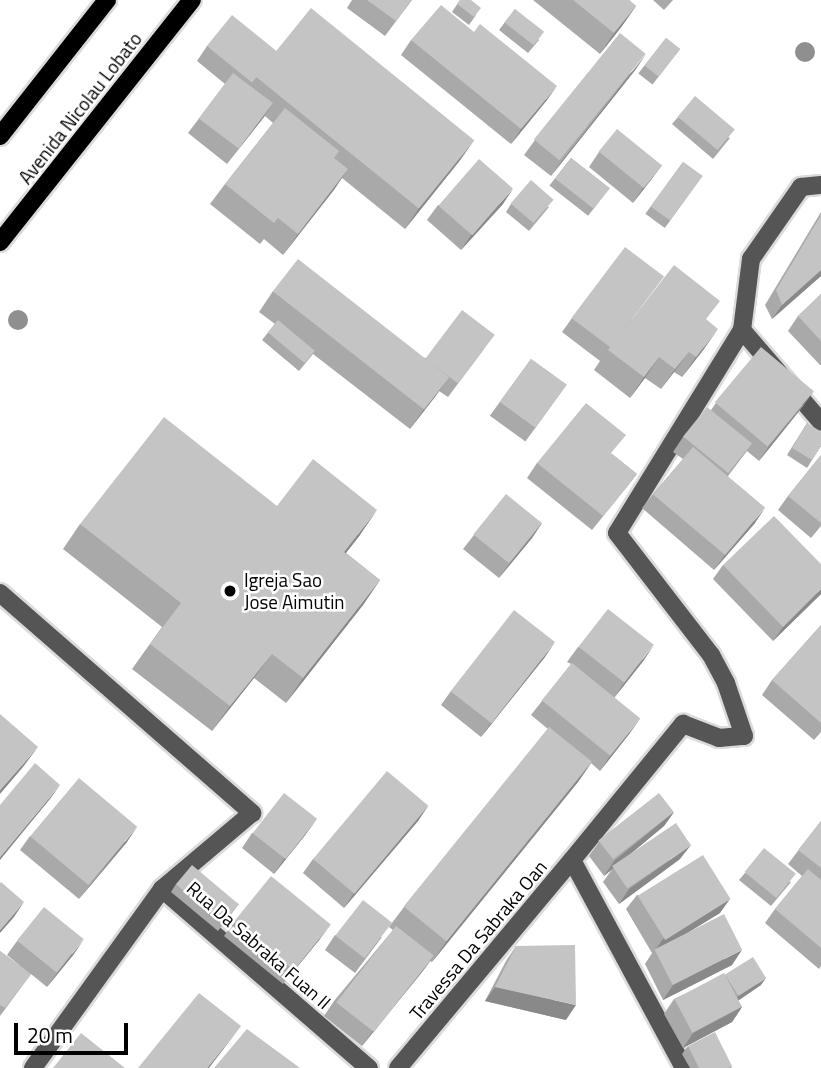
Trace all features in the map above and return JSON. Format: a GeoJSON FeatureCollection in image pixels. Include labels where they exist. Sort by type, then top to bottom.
{"type":"FeatureCollection","features":[{"type":"Feature","properties":{"kind":"main road"},"geometry":{"type":"LineString","coordinates":[[0,136],[107,0]]}},
{"type":"Feature","properties":{"kind":"main road","name":"Avenida Nicolau Lobato"},"geometry":{"type":"LineString","coordinates":[[0,242],[192,0]]}},
{"type":"Feature","properties":{"kind":"street"},"geometry":{"type":"LineString","coordinates":[[572,860],[683,724],[719,738],[744,736],[726,683],[711,655],[617,533],[742,330],[751,259],[801,187],[821,185]]}},
{"type":"Feature","properties":{"kind":"street"},"geometry":{"type":"LineString","coordinates":[[742,330],[821,422]]}},
{"type":"Feature","properties":{"kind":"street"},"geometry":{"type":"LineString","coordinates":[[0,593],[252,813],[162,888]]}},
{"type":"Feature","properties":{"kind":"street","name":"Travessa Da Sabraka Oan"},"geometry":{"type":"LineString","coordinates":[[398,1068],[572,860],[684,1068]]}},
{"type":"Feature","properties":{"kind":"street","name":"Rua Da Sabraka Fuan II"},"geometry":{"type":"LineString","coordinates":[[33,1068],[162,888],[369,1068]]}},
{"type":"Feature","properties":{"kind":"building"},"geometry":{"type":"Polygon","coordinates":[[[367,0],[411,0],[396,21],[367,0]]]}},
{"type":"Feature","properties":{"kind":"building"},"geometry":{"type":"Polygon","coordinates":[[[460,0],[471,0],[481,8],[474,17],[457,4],[460,0]]]}},
{"type":"Feature","properties":{"kind":"building"},"geometry":{"type":"Polygon","coordinates":[[[573,0],[629,0],[636,6],[614,33],[573,0]]]}},
{"type":"Feature","properties":{"kind":"building"},"geometry":{"type":"Polygon","coordinates":[[[441,5],[474,32],[480,24],[557,86],[521,129],[411,40],[441,5]]]}},
{"type":"Feature","properties":{"kind":"building"},"geometry":{"type":"Polygon","coordinates":[[[311,8],[474,140],[419,209],[256,76],[311,8]]]}},
{"type":"Feature","properties":{"kind":"building"},"geometry":{"type":"Polygon","coordinates":[[[515,9],[544,32],[534,45],[505,22],[515,9]]]}},
{"type":"Feature","properties":{"kind":"building"},"geometry":{"type":"Polygon","coordinates":[[[232,15],[277,52],[252,83],[207,46],[232,15]]]}},
{"type":"Feature","properties":{"kind":"building"},"geometry":{"type":"Polygon","coordinates":[[[620,33],[646,54],[559,160],[534,139],[620,33]]]}},
{"type":"Feature","properties":{"kind":"building"},"geometry":{"type":"Polygon","coordinates":[[[666,38],[680,49],[659,77],[644,66],[666,38]]]}},
{"type":"Feature","properties":{"kind":"building"},"geometry":{"type":"Polygon","coordinates":[[[233,73],[273,103],[239,149],[199,119],[233,73]]]}},
{"type":"Feature","properties":{"kind":"building"},"geometry":{"type":"Polygon","coordinates":[[[695,96],[735,129],[717,150],[678,117],[695,96]]]}},
{"type":"Feature","properties":{"kind":"building"},"geometry":{"type":"Polygon","coordinates":[[[285,108],[339,151],[334,158],[348,169],[298,234],[278,218],[274,223],[225,184],[285,108]]]}},
{"type":"Feature","properties":{"kind":"building"},"geometry":{"type":"Polygon","coordinates":[[[617,129],[662,166],[644,188],[599,152],[617,129]]]}},
{"type":"Feature","properties":{"kind":"building"},"geometry":{"type":"Polygon","coordinates":[[[571,158],[610,188],[594,209],[555,178],[571,158]]]}},
{"type":"Feature","properties":{"kind":"building"},"geometry":{"type":"Polygon","coordinates":[[[479,159],[513,189],[472,235],[438,206],[479,159]]]}},
{"type":"Feature","properties":{"kind":"building"},"geometry":{"type":"Polygon","coordinates":[[[683,162],[702,176],[670,221],[651,206],[683,162]]]}},
{"type":"Feature","properties":{"kind":"building"},"geometry":{"type":"Polygon","coordinates":[[[531,180],[554,200],[533,223],[511,203],[531,180]]]}},
{"type":"Feature","properties":{"kind":"building"},"geometry":{"type":"Polygon","coordinates":[[[821,215],[821,270],[782,305],[776,290],[821,215]]]}},
{"type":"Feature","properties":{"kind":"building"},"geometry":{"type":"Polygon","coordinates":[[[625,247],[664,276],[611,348],[571,318],[625,247]]]}},
{"type":"Feature","properties":{"kind":"building"},"geometry":{"type":"Polygon","coordinates":[[[298,259],[449,377],[424,410],[273,291],[298,259]]]}},
{"type":"Feature","properties":{"kind":"building"},"geometry":{"type":"Polygon","coordinates":[[[674,265],[720,301],[706,319],[718,329],[696,357],[689,352],[675,369],[659,357],[644,377],[608,350],[674,265]]]}},
{"type":"Feature","properties":{"kind":"building"},"geometry":{"type":"Polygon","coordinates":[[[821,294],[821,341],[798,316],[821,294]]]}},
{"type":"Feature","properties":{"kind":"building"},"geometry":{"type":"Polygon","coordinates":[[[462,310],[495,335],[458,383],[425,359],[462,310]]]}},
{"type":"Feature","properties":{"kind":"building"},"geometry":{"type":"Polygon","coordinates":[[[278,320],[315,351],[304,363],[268,332],[278,320]]]}},
{"type":"Feature","properties":{"kind":"building"},"geometry":{"type":"Polygon","coordinates":[[[761,347],[814,391],[768,447],[715,402],[761,347]]]}},
{"type":"Feature","properties":{"kind":"building"},"geometry":{"type":"Polygon","coordinates":[[[531,359],[567,385],[535,428],[500,402],[531,359]]]}},
{"type":"Feature","properties":{"kind":"building"},"geometry":{"type":"Polygon","coordinates":[[[586,403],[626,435],[611,453],[637,474],[603,516],[537,463],[586,403]]]}},
{"type":"Feature","properties":{"kind":"building"},"geometry":{"type":"Polygon","coordinates":[[[707,407],[752,444],[728,473],[683,437],[707,407]]]}},
{"type":"Feature","properties":{"kind":"building","name":"Igreja Sao Jose Aimutin"},"geometry":{"type":"Polygon","coordinates":[[[164,417],[277,506],[313,459],[377,510],[344,552],[380,580],[303,678],[272,654],[230,706],[150,644],[181,603],[80,524],[164,417]]]}},
{"type":"Feature","properties":{"kind":"building"},"geometry":{"type":"Polygon","coordinates":[[[807,423],[821,432],[821,446],[812,460],[792,448],[807,423]]]}},
{"type":"Feature","properties":{"kind":"building"},"geometry":{"type":"Polygon","coordinates":[[[693,447],[765,507],[725,555],[653,494],[693,447]]]}},
{"type":"Feature","properties":{"kind":"building"},"geometry":{"type":"Polygon","coordinates":[[[821,455],[821,523],[788,496],[821,455]]]}},
{"type":"Feature","properties":{"kind":"building"},"geometry":{"type":"Polygon","coordinates":[[[506,494],[542,523],[509,563],[473,534],[506,494]]]}},
{"type":"Feature","properties":{"kind":"building"},"geometry":{"type":"Polygon","coordinates":[[[774,516],[821,564],[821,589],[783,627],[723,565],[774,516]]]}},
{"type":"Feature","properties":{"kind":"building"},"geometry":{"type":"Polygon","coordinates":[[[608,609],[654,645],[624,683],[578,647],[608,609]]]}},
{"type":"Feature","properties":{"kind":"building"},"geometry":{"type":"Polygon","coordinates":[[[514,610],[555,642],[492,723],[451,691],[514,610]]]}},
{"type":"Feature","properties":{"kind":"building"},"geometry":{"type":"Polygon","coordinates":[[[821,625],[821,723],[772,680],[821,625]]]}},
{"type":"Feature","properties":{"kind":"building"},"geometry":{"type":"Polygon","coordinates":[[[572,663],[640,718],[610,756],[542,700],[572,663]]]}},
{"type":"Feature","properties":{"kind":"building"},"geometry":{"type":"Polygon","coordinates":[[[0,714],[38,747],[0,790],[0,714]]]}},
{"type":"Feature","properties":{"kind":"building"},"geometry":{"type":"Polygon","coordinates":[[[549,727],[592,762],[446,941],[404,907],[549,727]]]}},
{"type":"Feature","properties":{"kind":"building"},"geometry":{"type":"Polygon","coordinates":[[[35,763],[60,785],[0,857],[0,805],[35,763]]]}},
{"type":"Feature","properties":{"kind":"building"},"geometry":{"type":"Polygon","coordinates":[[[387,771],[428,806],[354,894],[313,859],[387,771]]]}},
{"type":"Feature","properties":{"kind":"building"},"geometry":{"type":"Polygon","coordinates":[[[79,778],[137,827],[88,885],[30,836],[79,778]]]}},
{"type":"Feature","properties":{"kind":"building"},"geometry":{"type":"Polygon","coordinates":[[[284,793],[317,819],[286,859],[253,833],[284,793]]]}},
{"type":"Feature","properties":{"kind":"building"},"geometry":{"type":"Polygon","coordinates":[[[659,793],[674,812],[613,859],[598,840],[659,793]]]}},
{"type":"Feature","properties":{"kind":"building"},"geometry":{"type":"Polygon","coordinates":[[[821,821],[821,868],[798,850],[821,821]]]}},
{"type":"Feature","properties":{"kind":"building"},"geometry":{"type":"Polygon","coordinates":[[[676,823],[691,845],[627,888],[612,866],[676,823]]]}},
{"type":"Feature","properties":{"kind":"building"},"geometry":{"type":"Polygon","coordinates":[[[764,848],[796,874],[776,898],[744,872],[764,848]]]}},
{"type":"Feature","properties":{"kind":"building"},"geometry":{"type":"Polygon","coordinates":[[[703,855],[731,899],[665,940],[638,896],[703,855]]]}},
{"type":"Feature","properties":{"kind":"building"},"geometry":{"type":"Polygon","coordinates":[[[192,865],[239,904],[223,923],[176,884],[192,865]]]}},
{"type":"Feature","properties":{"kind":"building"},"geometry":{"type":"Polygon","coordinates":[[[808,869],[821,880],[821,948],[775,909],[808,869]]]}},
{"type":"Feature","properties":{"kind":"building"},"geometry":{"type":"Polygon","coordinates":[[[271,876],[331,924],[294,970],[234,922],[271,876]]]}},
{"type":"Feature","properties":{"kind":"building"},"geometry":{"type":"Polygon","coordinates":[[[0,883],[24,902],[0,930],[0,883]]]}},
{"type":"Feature","properties":{"kind":"building"},"geometry":{"type":"Polygon","coordinates":[[[363,900],[392,923],[364,958],[335,935],[363,900]]]}},
{"type":"Feature","properties":{"kind":"building"},"geometry":{"type":"Polygon","coordinates":[[[44,907],[84,939],[57,973],[17,940],[44,907]]]}},
{"type":"Feature","properties":{"kind":"building"},"geometry":{"type":"Polygon","coordinates":[[[724,914],[742,950],[673,985],[655,949],[724,914]]]}},
{"type":"Feature","properties":{"kind":"building"},"geometry":{"type":"Polygon","coordinates":[[[396,926],[434,956],[374,1032],[336,1002],[396,926]]]}},
{"type":"Feature","properties":{"kind":"building"},"geometry":{"type":"Polygon","coordinates":[[[575,945],[576,1005],[495,987],[516,946],[575,945]]]}},
{"type":"Feature","properties":{"kind":"building"},"geometry":{"type":"Polygon","coordinates":[[[0,951],[31,974],[5,1008],[0,1005],[0,951]]]}},
{"type":"Feature","properties":{"kind":"building"},"geometry":{"type":"Polygon","coordinates":[[[753,957],[766,978],[738,996],[725,974],[753,957]]]}},
{"type":"Feature","properties":{"kind":"building"},"geometry":{"type":"Polygon","coordinates":[[[724,973],[742,1007],[692,1033],[675,999],[724,973]]]}},
{"type":"Feature","properties":{"kind":"building"},"geometry":{"type":"Polygon","coordinates":[[[199,993],[241,1026],[207,1068],[138,1068],[199,993]]]}},
{"type":"Feature","properties":{"kind":"building"},"geometry":{"type":"Polygon","coordinates":[[[247,1029],[300,1068],[214,1068],[247,1029]]]}},
{"type":"Feature","properties":{"kind":"building"},"geometry":{"type":"Polygon","coordinates":[[[715,1032],[732,1066],[699,1068],[688,1046],[715,1032]]]}},
{"type":"Feature","properties":{"kind":"building"},"geometry":{"type":"Polygon","coordinates":[[[81,1033],[125,1068],[53,1068],[81,1033]]]}},
{"type":"Feature","properties":{"kind":"place","name":"Igreja Sao Jose Aimutin"},"geometry":{"type":"Point","coordinates":[230,591]}}]}
